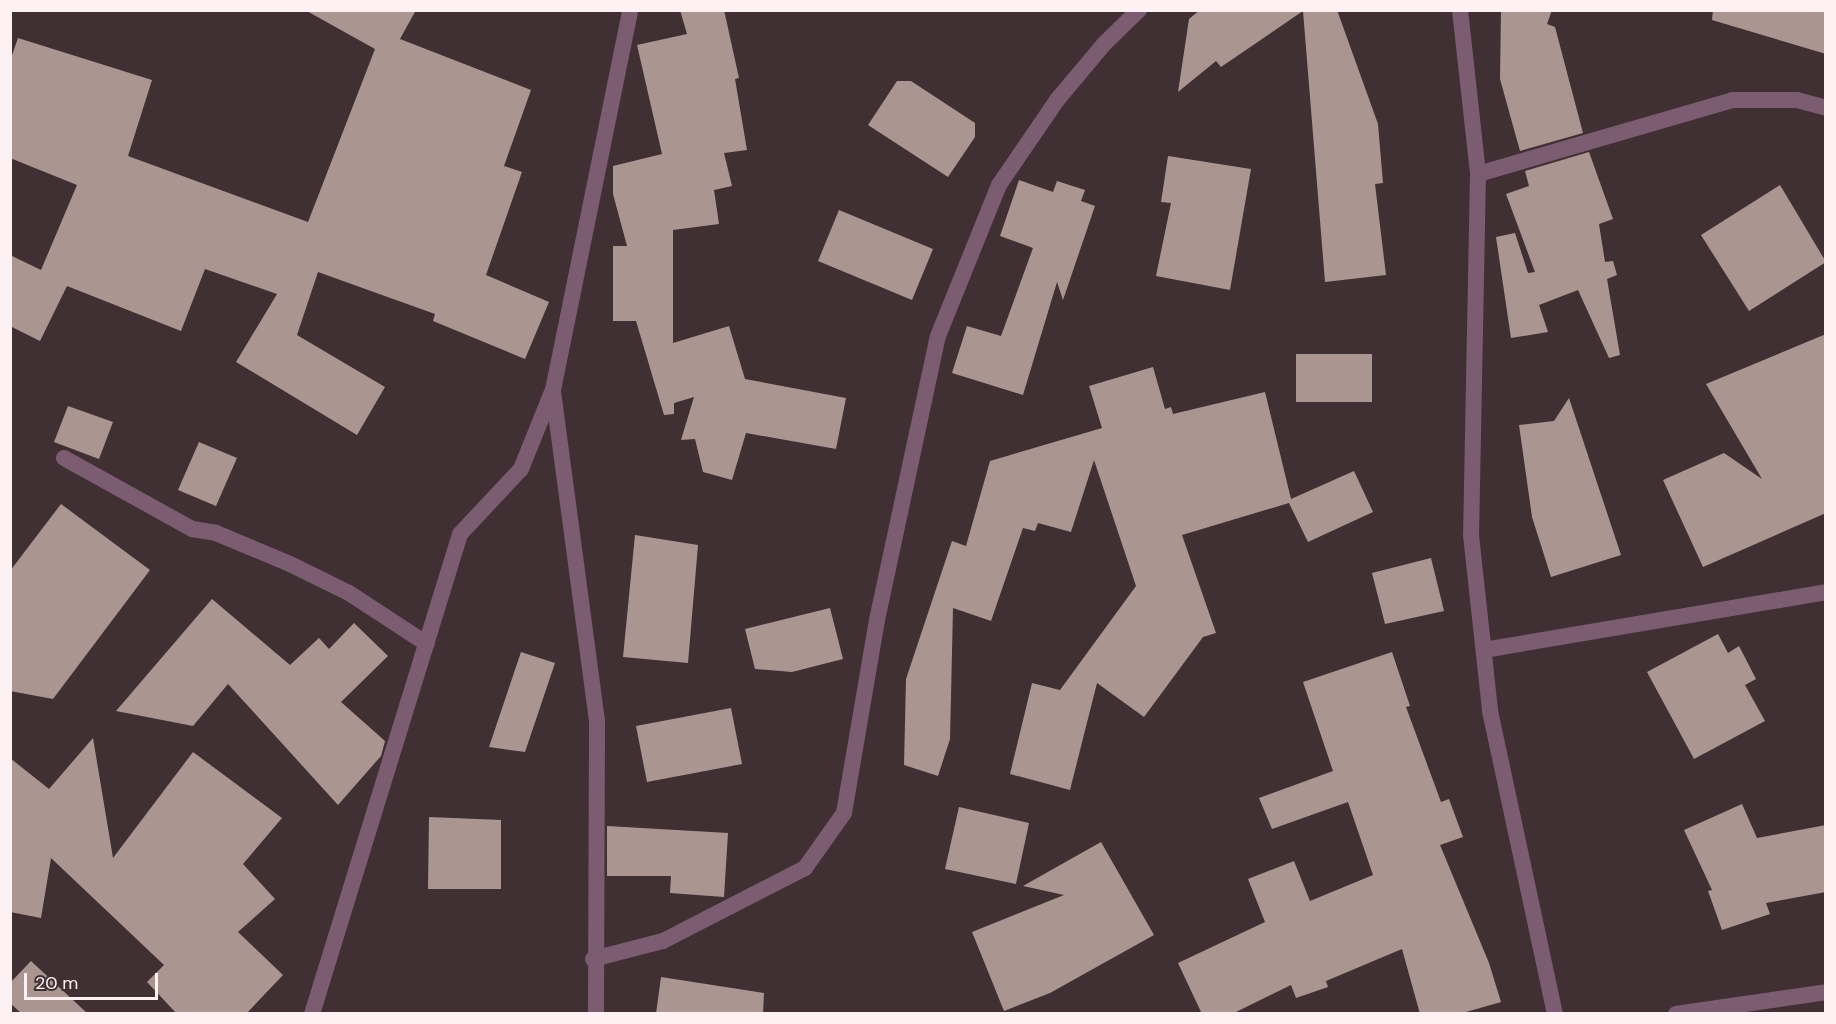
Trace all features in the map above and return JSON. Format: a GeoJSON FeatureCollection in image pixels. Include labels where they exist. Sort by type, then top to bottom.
{"type":"FeatureCollection","features":[{"type":"Feature","properties":{"kind":"street"},"geometry":{"type":"LineString","coordinates":[[312,1014],[460,534],[521,469],[553,390],[630,10]]}},
{"type":"Feature","properties":{"kind":"street"},"geometry":{"type":"LineString","coordinates":[[593,959],[663,941],[805,868],[844,813],[877,620],[938,336],[999,185],[1057,100],[1139,10]]}},
{"type":"Feature","properties":{"kind":"street"},"geometry":{"type":"LineString","coordinates":[[1460,10],[1478,174],[1471,535],[1490,711],[1555,1014]]}},
{"type":"Feature","properties":{"kind":"street"},"geometry":{"type":"LineString","coordinates":[[1478,174],[1732,100],[1797,100],[1826,108]]}},
{"type":"Feature","properties":{"kind":"street"},"geometry":{"type":"LineString","coordinates":[[553,390],[597,721],[593,959],[596,1014]]}},
{"type":"Feature","properties":{"kind":"street"},"geometry":{"type":"LineString","coordinates":[[64,458],[192,529],[216,533],[339,588],[427,644]]}},
{"type":"Feature","properties":{"kind":"street"},"geometry":{"type":"LineString","coordinates":[[1484,650],[1826,592]]}},
{"type":"Feature","properties":{"kind":"street"},"geometry":{"type":"LineString","coordinates":[[1676,1014],[1826,992]]}},
{"type":"Feature","properties":{"kind":"building"},"geometry":{"type":"Polygon","coordinates":[[[305,10],[416,10],[400,39],[531,90],[504,166],[522,172],[486,275],[549,302],[525,359],[433,321],[435,314],[318,272],[297,335],[385,387],[357,435],[236,362],[277,294],[205,269],[181,331],[67,286],[40,341],[10,326],[10,255],[41,270],[77,185],[10,158],[10,61],[18,38],[152,80],[128,156],[308,222],[375,49],[305,10]]]}},
{"type":"Feature","properties":{"kind":"building"},"geometry":{"type":"Polygon","coordinates":[[[680,10],[724,10],[739,78],[735,79],[747,150],[724,153],[732,186],[714,190],[719,224],[673,230],[673,343],[729,326],[745,379],[846,398],[836,449],[746,433],[732,480],[703,472],[695,439],[681,440],[694,397],[674,403],[674,414],[664,415],[636,321],[613,321],[613,246],[627,246],[613,194],[613,166],[662,154],[637,45],[687,34],[680,10]]]}},
{"type":"Feature","properties":{"kind":"building"},"geometry":{"type":"Polygon","coordinates":[[[1200,10],[1337,10],[1378,124],[1383,183],[1375,184],[1386,275],[1325,282],[1303,11],[1221,67],[1216,61],[1178,92],[1189,19],[1200,10]]]}},
{"type":"Feature","properties":{"kind":"building"},"geometry":{"type":"Polygon","coordinates":[[[1501,10],[1552,10],[1547,24],[1555,27],[1583,133],[1520,151],[1500,79],[1501,10]]]}},
{"type":"Feature","properties":{"kind":"building"},"geometry":{"type":"Polygon","coordinates":[[[1713,10],[1826,10],[1826,54],[1712,20],[1713,10]]]}},
{"type":"Feature","properties":{"kind":"building"},"geometry":{"type":"Polygon","coordinates":[[[897,81],[911,81],[975,123],[975,137],[948,177],[868,125],[897,81]]]}},
{"type":"Feature","properties":{"kind":"building"},"geometry":{"type":"Polygon","coordinates":[[[1589,152],[1613,219],[1599,224],[1605,262],[1613,261],[1617,275],[1607,279],[1620,355],[1609,358],[1578,290],[1539,305],[1548,332],[1511,338],[1496,237],[1515,233],[1528,273],[1535,272],[1506,194],[1529,186],[1525,171],[1589,152]]]}},
{"type":"Feature","properties":{"kind":"building"},"geometry":{"type":"Polygon","coordinates":[[[1168,156],[1251,169],[1230,290],[1156,276],[1171,203],[1161,202],[1168,156]]]}},
{"type":"Feature","properties":{"kind":"building"},"geometry":{"type":"Polygon","coordinates":[[[1019,180],[1053,192],[1057,181],[1085,190],[1081,201],[1095,206],[1063,300],[1057,282],[1023,395],[952,373],[967,326],[1001,336],[1033,248],[1000,236],[1019,180]]]}},
{"type":"Feature","properties":{"kind":"building"},"geometry":{"type":"Polygon","coordinates":[[[1780,185],[1826,262],[1749,311],[1701,235],[1780,185]]]}},
{"type":"Feature","properties":{"kind":"building"},"geometry":{"type":"Polygon","coordinates":[[[839,210],[933,249],[912,300],[818,261],[839,210]]]}},
{"type":"Feature","properties":{"kind":"building"},"geometry":{"type":"Polygon","coordinates":[[[1826,334],[1826,513],[1703,567],[1663,480],[1724,453],[1762,479],[1706,384],[1826,334]]]}},
{"type":"Feature","properties":{"kind":"building"},"geometry":{"type":"Polygon","coordinates":[[[1296,354],[1372,354],[1372,402],[1296,402],[1296,354]]]}},
{"type":"Feature","properties":{"kind":"building"},"geometry":{"type":"Polygon","coordinates":[[[1153,367],[1165,409],[1171,407],[1173,414],[1265,392],[1291,499],[1354,471],[1373,512],[1308,542],[1289,503],[1182,535],[1216,633],[1203,637],[1144,717],[1097,683],[1070,790],[1010,774],[1032,683],[1060,690],[1136,586],[1094,460],[1071,532],[1038,523],[1035,531],[1023,528],[991,621],[953,608],[950,739],[938,776],[904,765],[906,679],[952,541],[966,546],[990,461],[1102,428],[1089,386],[1153,367]]]}},
{"type":"Feature","properties":{"kind":"building"},"geometry":{"type":"Polygon","coordinates":[[[1569,398],[1621,555],[1551,577],[1532,517],[1519,425],[1554,421],[1569,398]]]}},
{"type":"Feature","properties":{"kind":"building"},"geometry":{"type":"Polygon","coordinates":[[[68,406],[113,422],[99,459],[54,442],[68,406]]]}},
{"type":"Feature","properties":{"kind":"building"},"geometry":{"type":"Polygon","coordinates":[[[199,442],[237,458],[216,506],[178,490],[199,442]]]}},
{"type":"Feature","properties":{"kind":"building"},"geometry":{"type":"Polygon","coordinates":[[[61,504],[150,570],[53,699],[10,691],[10,571],[61,504]]]}},
{"type":"Feature","properties":{"kind":"building"},"geometry":{"type":"Polygon","coordinates":[[[635,535],[698,545],[688,663],[623,657],[635,535]]]}},
{"type":"Feature","properties":{"kind":"building"},"geometry":{"type":"Polygon","coordinates":[[[1431,558],[1444,611],[1385,624],[1372,573],[1431,558]]]}},
{"type":"Feature","properties":{"kind":"building"},"geometry":{"type":"Polygon","coordinates":[[[212,599],[290,665],[319,638],[329,649],[354,623],[388,656],[341,702],[385,741],[381,756],[338,805],[228,684],[193,726],[116,711],[212,599]]]}},
{"type":"Feature","properties":{"kind":"building"},"geometry":{"type":"Polygon","coordinates":[[[830,608],[843,659],[792,672],[755,669],[745,629],[830,608]]]}},
{"type":"Feature","properties":{"kind":"building"},"geometry":{"type":"Polygon","coordinates":[[[1718,634],[1728,653],[1739,646],[1756,679],[1745,685],[1765,721],[1694,759],[1647,672],[1718,634]]]}},
{"type":"Feature","properties":{"kind":"building"},"geometry":{"type":"Polygon","coordinates":[[[521,652],[555,663],[525,752],[489,747],[521,652]]]}},
{"type":"Feature","properties":{"kind":"building"},"geometry":{"type":"Polygon","coordinates":[[[1392,652],[1410,706],[1406,707],[1441,802],[1449,799],[1463,837],[1440,845],[1489,963],[1501,1002],[1459,1014],[1420,1014],[1402,949],[1326,981],[1328,987],[1296,998],[1291,985],[1232,1014],[1202,1014],[1178,963],[1265,922],[1248,879],[1294,861],[1310,901],[1373,875],[1348,802],[1272,829],[1259,798],[1333,771],[1303,682],[1392,652]]]}},
{"type":"Feature","properties":{"kind":"building"},"geometry":{"type":"Polygon","coordinates":[[[731,708],[742,764],[647,782],[636,726],[731,708]]]}},
{"type":"Feature","properties":{"kind":"building"},"geometry":{"type":"Polygon","coordinates":[[[93,738],[113,858],[193,752],[282,818],[243,864],[275,899],[238,932],[283,975],[246,1014],[177,1014],[147,982],[164,965],[51,858],[41,918],[10,912],[10,758],[49,789],[93,738]]]}},
{"type":"Feature","properties":{"kind":"building"},"geometry":{"type":"Polygon","coordinates":[[[1742,804],[1757,838],[1826,825],[1826,892],[1766,903],[1770,914],[1722,930],[1708,891],[1712,890],[1684,830],[1742,804]]]}},
{"type":"Feature","properties":{"kind":"building"},"geometry":{"type":"Polygon","coordinates":[[[959,807],[1029,823],[1016,884],[945,869],[959,807]]]}},
{"type":"Feature","properties":{"kind":"building"},"geometry":{"type":"Polygon","coordinates":[[[429,817],[501,820],[501,889],[428,889],[429,817]]]}},
{"type":"Feature","properties":{"kind":"building"},"geometry":{"type":"Polygon","coordinates":[[[607,826],[728,833],[724,897],[670,893],[671,876],[607,876],[607,826]]]}},
{"type":"Feature","properties":{"kind":"building"},"geometry":{"type":"Polygon","coordinates":[[[1101,842],[1154,935],[1050,993],[1004,1011],[972,932],[1064,895],[1023,886],[1101,842]]]}},
{"type":"Feature","properties":{"kind":"building"},"geometry":{"type":"Polygon","coordinates":[[[31,961],[88,1014],[22,1014],[10,1003],[10,983],[31,961]]]}},
{"type":"Feature","properties":{"kind":"building"},"geometry":{"type":"Polygon","coordinates":[[[661,977],[764,993],[763,1014],[656,1014],[661,977]]]}}]}
